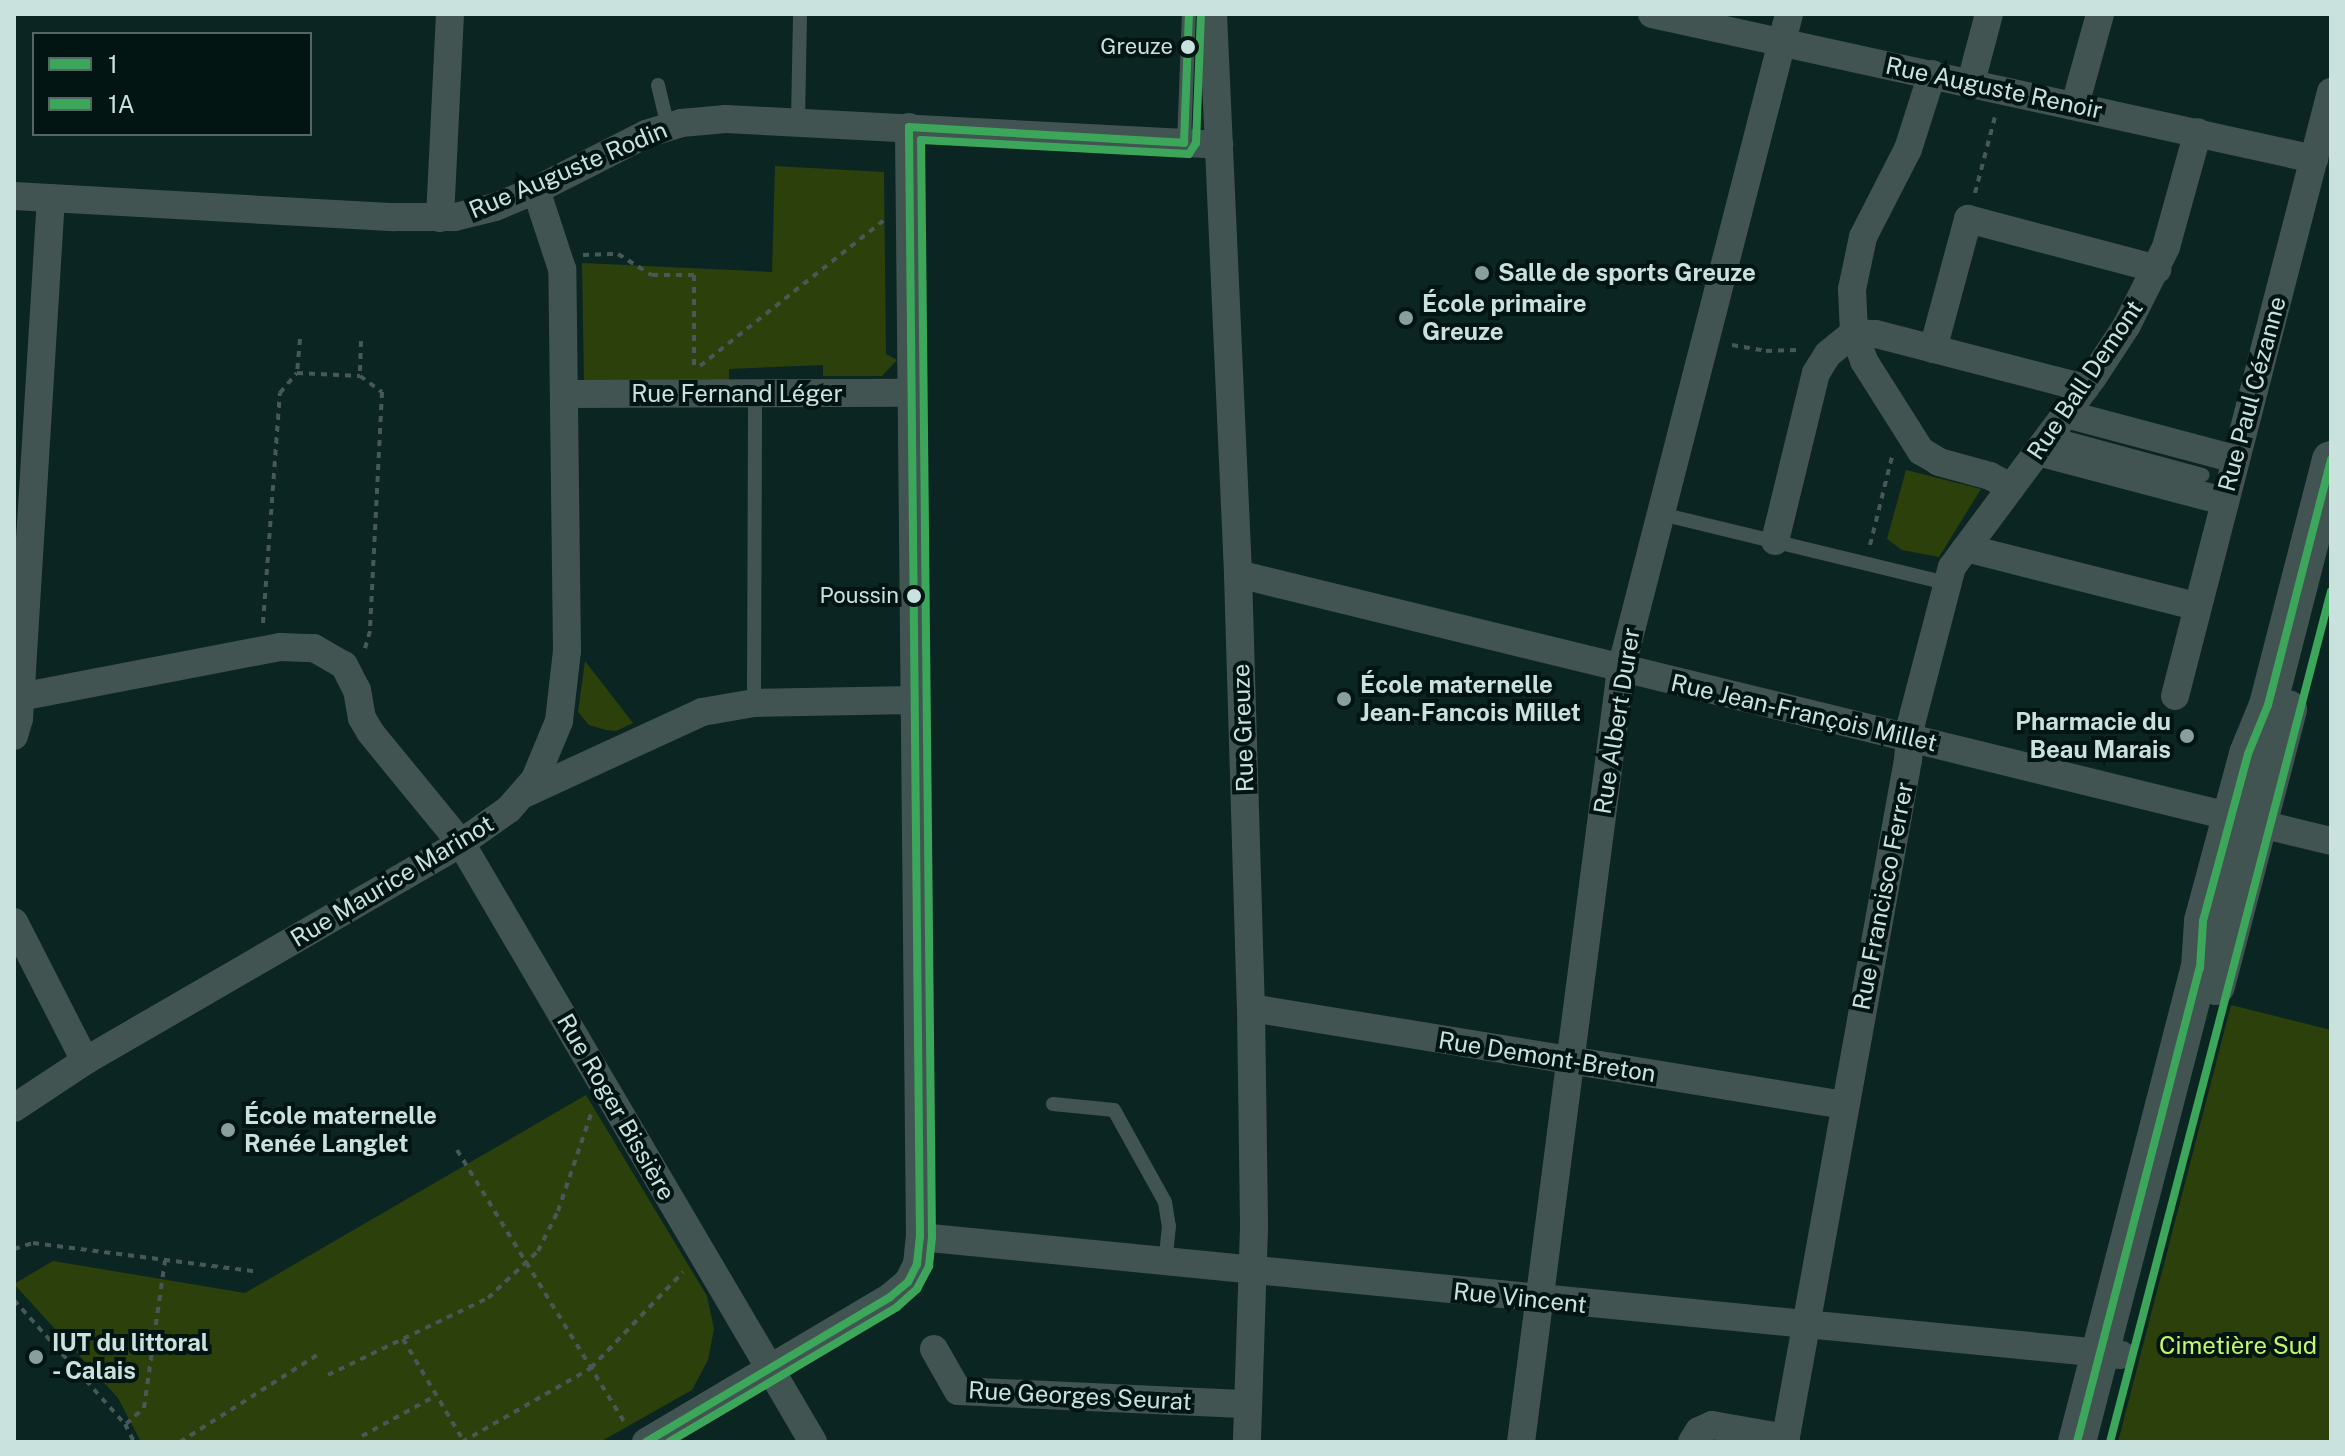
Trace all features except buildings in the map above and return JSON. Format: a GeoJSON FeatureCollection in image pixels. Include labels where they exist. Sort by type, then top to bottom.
{"type":"FeatureCollection","features":[{"type":"Feature","properties":{"kind":"main road"},"geometry":{"type":"LineString","coordinates":[[2244,820],[2253,739],[2268,705],[2331,460]]}},
{"type":"Feature","properties":{"kind":"main road"},"geometry":{"type":"LineString","coordinates":[[2098,1442],[2110,1354],[2200,968],[2203,921],[2244,820],[2331,543]]}},
{"type":"Feature","properties":{"kind":"main road"},"geometry":{"type":"LineString","coordinates":[[2077,1442],[2110,1354]]}},
{"type":"Feature","properties":{"kind":"street"},"geometry":{"type":"LineString","coordinates":[[440,218],[450,14]]}},
{"type":"Feature","properties":{"kind":"street","name":"Rue Greuze"},"geometry":{"type":"LineString","coordinates":[[1213,14],[1238,574],[1251,1008],[1253,1271],[1247,1442]]}},
{"type":"Feature","properties":{"kind":"street","name":"Rue Albert Durer"},"geometry":{"type":"LineString","coordinates":[[1521,1442],[1621,669],[1789,14]]}},
{"type":"Feature","properties":{"kind":"street"},"geometry":{"type":"LineString","coordinates":[[1971,82],[1989,14]]}},
{"type":"Feature","properties":{"kind":"street"},"geometry":{"type":"LineString","coordinates":[[2075,105],[2100,14]]}},
{"type":"Feature","properties":{"kind":"street","name":"Rue Auguste Renoir"},"geometry":{"type":"LineString","coordinates":[[1667,16],[2314,159]]}},
{"type":"Feature","properties":{"kind":"street"},"geometry":{"type":"LineString","coordinates":[[1775,541],[1816,373],[1845,340],[1863,237],[1908,149],[1932,74]]}},
{"type":"Feature","properties":{"kind":"street","name":"Rue Paul Cézanne"},"geometry":{"type":"LineString","coordinates":[[2175,696],[2331,92]]}},
{"type":"Feature","properties":{"kind":"street","name":"Rue Auguste Rodin"},"geometry":{"type":"LineString","coordinates":[[14,196],[440,218],[474,213],[536,190],[604,152],[668,127],[726,119],[798,120],[1219,145]]}},
{"type":"Feature","properties":{"kind":"street"},"geometry":{"type":"LineString","coordinates":[[638,1436],[769,1370],[900,1290],[917,1264],[920,1237],[909,127]]}},
{"type":"Feature","properties":{"kind":"street","name":"Rue Ball Demont"},"geometry":{"type":"LineString","coordinates":[[2011,487],[2114,347],[2157,269],[2175,222],[2198,132]]}},
{"type":"Feature","properties":{"kind":"street","name":"Rue Maurice Marinot"},"geometry":{"type":"LineString","coordinates":[[14,1108],[85,1061],[461,843],[525,793],[553,743],[566,680],[564,394],[559,256],[536,190]]}},
{"type":"Feature","properties":{"kind":"street"},"geometry":{"type":"LineString","coordinates":[[14,736],[20,697],[21,539],[51,198]]}},
{"type":"Feature","properties":{"kind":"street"},"geometry":{"type":"LineString","coordinates":[[1933,349],[1968,219],[2157,269]]}},
{"type":"Feature","properties":{"kind":"street"},"geometry":{"type":"LineString","coordinates":[[1845,340],[1876,334],[2085,388]]}},
{"type":"Feature","properties":{"kind":"street"},"geometry":{"type":"LineString","coordinates":[[1845,340],[1864,361],[1913,442],[1929,457],[1990,476],[2011,487]]}},
{"type":"Feature","properties":{"kind":"street","name":"Rue Fernand Léger"},"geometry":{"type":"LineString","coordinates":[[564,394],[693,382],[755,394],[911,393]]}},
{"type":"Feature","properties":{"kind":"street"},"geometry":{"type":"LineString","coordinates":[[2052,433],[2235,459]]}},
{"type":"Feature","properties":{"kind":"street"},"geometry":{"type":"LineString","coordinates":[[2052,433],[2224,501]]}},
{"type":"Feature","properties":{"kind":"street","name":"Rue Francisco Ferrer"},"geometry":{"type":"LineString","coordinates":[[1786,1440],[1913,712],[1952,567],[2011,487]]}},
{"type":"Feature","properties":{"kind":"street"},"geometry":{"type":"LineString","coordinates":[[1966,548],[2196,606]]}},
{"type":"Feature","properties":{"kind":"street","name":"Rue Jean-François Millet"},"geometry":{"type":"LineString","coordinates":[[1238,574],[2331,841]]}},
{"type":"Feature","properties":{"kind":"street"},"geometry":{"type":"LineString","coordinates":[[20,697],[261,651],[314,648],[337,658],[351,675]]}},
{"type":"Feature","properties":{"kind":"street","name":"Rue Roger Bissière"},"geometry":{"type":"LineString","coordinates":[[351,675],[362,718],[376,742],[461,843],[813,1442]]}},
{"type":"Feature","properties":{"kind":"street"},"geometry":{"type":"LineString","coordinates":[[525,793],[702,712],[754,703],[913,700]]}},
{"type":"Feature","properties":{"kind":"street"},"geometry":{"type":"LineString","coordinates":[[14,922],[85,1061]]}},
{"type":"Feature","properties":{"kind":"street","name":"Rue Demont-Breton"},"geometry":{"type":"LineString","coordinates":[[1251,1008],[1844,1105]]}},
{"type":"Feature","properties":{"kind":"street","name":"Rue Vincent"},"geometry":{"type":"LineString","coordinates":[[920,1237],[2110,1354]]}},
{"type":"Feature","properties":{"kind":"street","name":"Rue Georges Seurat"},"geometry":{"type":"LineString","coordinates":[[934,1349],[958,1391],[1248,1404]]}},
{"type":"Feature","properties":{"kind":"street"},"geometry":{"type":"LineString","coordinates":[[1692,1442],[1699,1431],[1712,1425],[1786,1440]]}},
{"type":"Feature","properties":{"kind":"lane"},"geometry":{"type":"LineString","coordinates":[[798,120],[800,14]]}},
{"type":"Feature","properties":{"kind":"lane"},"geometry":{"type":"LineString","coordinates":[[1184,143],[1189,14]]}},
{"type":"Feature","properties":{"kind":"lane"},"geometry":{"type":"LineString","coordinates":[[658,85],[668,127]]}},
{"type":"Feature","properties":{"kind":"lane"},"geometry":{"type":"LineString","coordinates":[[754,703],[755,394]]}},
{"type":"Feature","properties":{"kind":"lane"},"geometry":{"type":"LineString","coordinates":[[2052,433],[2203,475]]}},
{"type":"Feature","properties":{"kind":"lane"},"geometry":{"type":"LineString","coordinates":[[1661,514],[1947,583]]}},
{"type":"Feature","properties":{"kind":"lane"},"geometry":{"type":"LineString","coordinates":[[1053,1104],[1114,1110],[1165,1202],[1169,1226],[1165,1263]]}},
{"type":"Feature","properties":{"kind":"path"},"geometry":{"type":"LineString","coordinates":[[1968,219],[2002,89]]}},
{"type":"Feature","properties":{"kind":"path"},"geometry":{"type":"LineString","coordinates":[[693,382],[909,200]]}},
{"type":"Feature","properties":{"kind":"path"},"geometry":{"type":"LineString","coordinates":[[559,256],[618,254],[652,275],[694,275],[693,382]]}},
{"type":"Feature","properties":{"kind":"path"},"geometry":{"type":"LineString","coordinates":[[261,651],[280,393],[297,373],[300,339]]}},
{"type":"Feature","properties":{"kind":"path"},"geometry":{"type":"LineString","coordinates":[[1706,341],[1766,351],[1845,340]]}},
{"type":"Feature","properties":{"kind":"path"},"geometry":{"type":"LineString","coordinates":[[360,376],[361,341]]}},
{"type":"Feature","properties":{"kind":"path"},"geometry":{"type":"LineString","coordinates":[[297,373],[360,376],[382,392],[370,631],[363,657],[351,675]]}},
{"type":"Feature","properties":{"kind":"path"},"geometry":{"type":"LineString","coordinates":[[1865,563],[1901,421]]}},
{"type":"Feature","properties":{"kind":"path"},"geometry":{"type":"LineString","coordinates":[[328,1375],[488,1298],[538,1251],[558,1211],[602,1082]]}},
{"type":"Feature","properties":{"kind":"path"},"geometry":{"type":"LineString","coordinates":[[457,1150],[591,1368],[638,1436]]}},
{"type":"Feature","properties":{"kind":"path"},"geometry":{"type":"LineString","coordinates":[[14,1249],[33,1243],[258,1272]]}},
{"type":"Feature","properties":{"kind":"path"},"geometry":{"type":"LineString","coordinates":[[403,1339],[463,1442],[591,1368],[701,1253]]}},
{"type":"Feature","properties":{"kind":"path"},"geometry":{"type":"LineString","coordinates":[[125,1424],[144,1408],[165,1260]]}},
{"type":"Feature","properties":{"kind":"path"},"geometry":{"type":"LineString","coordinates":[[14,1300],[125,1424],[134,1442]]}},
{"type":"Feature","properties":{"kind":"path"},"geometry":{"type":"LineString","coordinates":[[180,1442],[317,1355]]}},
{"type":"Feature","properties":{"kind":"path"},"geometry":{"type":"LineString","coordinates":[[362,1436],[435,1396]]}},
{"type":"Feature","properties":{"kind":"green space"},"geometry":{"type":"Polygon","coordinates":[[[775,166],[884,172],[886,354],[897,360],[882,376],[823,376],[823,365],[729,369],[729,383],[584,381],[582,263],[772,272],[775,166]]]}},
{"type":"Feature","properties":{"kind":"green space"},"geometry":{"type":"Polygon","coordinates":[[[1906,470],[1981,489],[1939,557],[1902,550],[1887,539],[1906,470]]]}},
{"type":"Feature","properties":{"kind":"green space"},"geometry":{"type":"Polygon","coordinates":[[[585,661],[633,723],[616,731],[606,730],[589,725],[578,712],[585,661]]]}},
{"type":"Feature","properties":{"kind":"green space","name":"Cimetière Sud"},"geometry":{"type":"Polygon","coordinates":[[[2231,1005],[2331,1030],[2331,1442],[2118,1442],[2231,1005]]]}},
{"type":"Feature","properties":{"kind":"green space"},"geometry":{"type":"Polygon","coordinates":[[[586,1095],[707,1296],[714,1329],[708,1360],[692,1390],[600,1442],[141,1442],[118,1398],[14,1284],[53,1261],[245,1293],[586,1095]]]}},
{"type":"Feature","properties":{"kind":"transit line","name":"1"},"geometry":{"type":"LineString","coordinates":[[646,1442],[890,1297],[908,1282],[917,1264],[920,1237],[909,127],[1184,143],[1189,14]]}},
{"type":"Feature","properties":{"kind":"transit line","name":"1A"},"geometry":{"type":"LineString","coordinates":[[669,1442],[897,1307],[917,1289],[929,1266],[932,1237],[921,140],[1189,154],[1196,143],[1201,14]]}},
{"type":"Feature","properties":{"kind":"transit line","name":"1"},"geometry":{"type":"LineString","coordinates":[[2077,1442],[2200,968],[2203,921],[2248,754],[2268,705],[2331,460]]}},
{"type":"Feature","properties":{"kind":"transit line","name":"1A"},"geometry":{"type":"LineString","coordinates":[[2110,1442],[2331,591]]}},
{"type":"Feature","properties":{"kind":"place","name":"Greuze"},"geometry":{"type":"Point","coordinates":[1188,47]}},
{"type":"Feature","properties":{"kind":"place","name":"Salle de sports Greuze"},"geometry":{"type":"Point","coordinates":[1482,273]}},
{"type":"Feature","properties":{"kind":"place","name":"École primaire Greuze"},"geometry":{"type":"Point","coordinates":[1406,318]}},
{"type":"Feature","properties":{"kind":"place","name":"Poussin"},"geometry":{"type":"Point","coordinates":[914,596]}},
{"type":"Feature","properties":{"kind":"place","name":"École maternelle Jean-Fancois Millet"},"geometry":{"type":"Point","coordinates":[1344,699]}},
{"type":"Feature","properties":{"kind":"place","name":"Pharmacie du Beau Marais"},"geometry":{"type":"Point","coordinates":[2187,736]}},
{"type":"Feature","properties":{"kind":"place","name":"École maternelle Renée Langlet"},"geometry":{"type":"Point","coordinates":[228,1130]}},
{"type":"Feature","properties":{"kind":"place","name":"IUT du littoral - Calais"},"geometry":{"type":"Point","coordinates":[36,1357]}}]}
